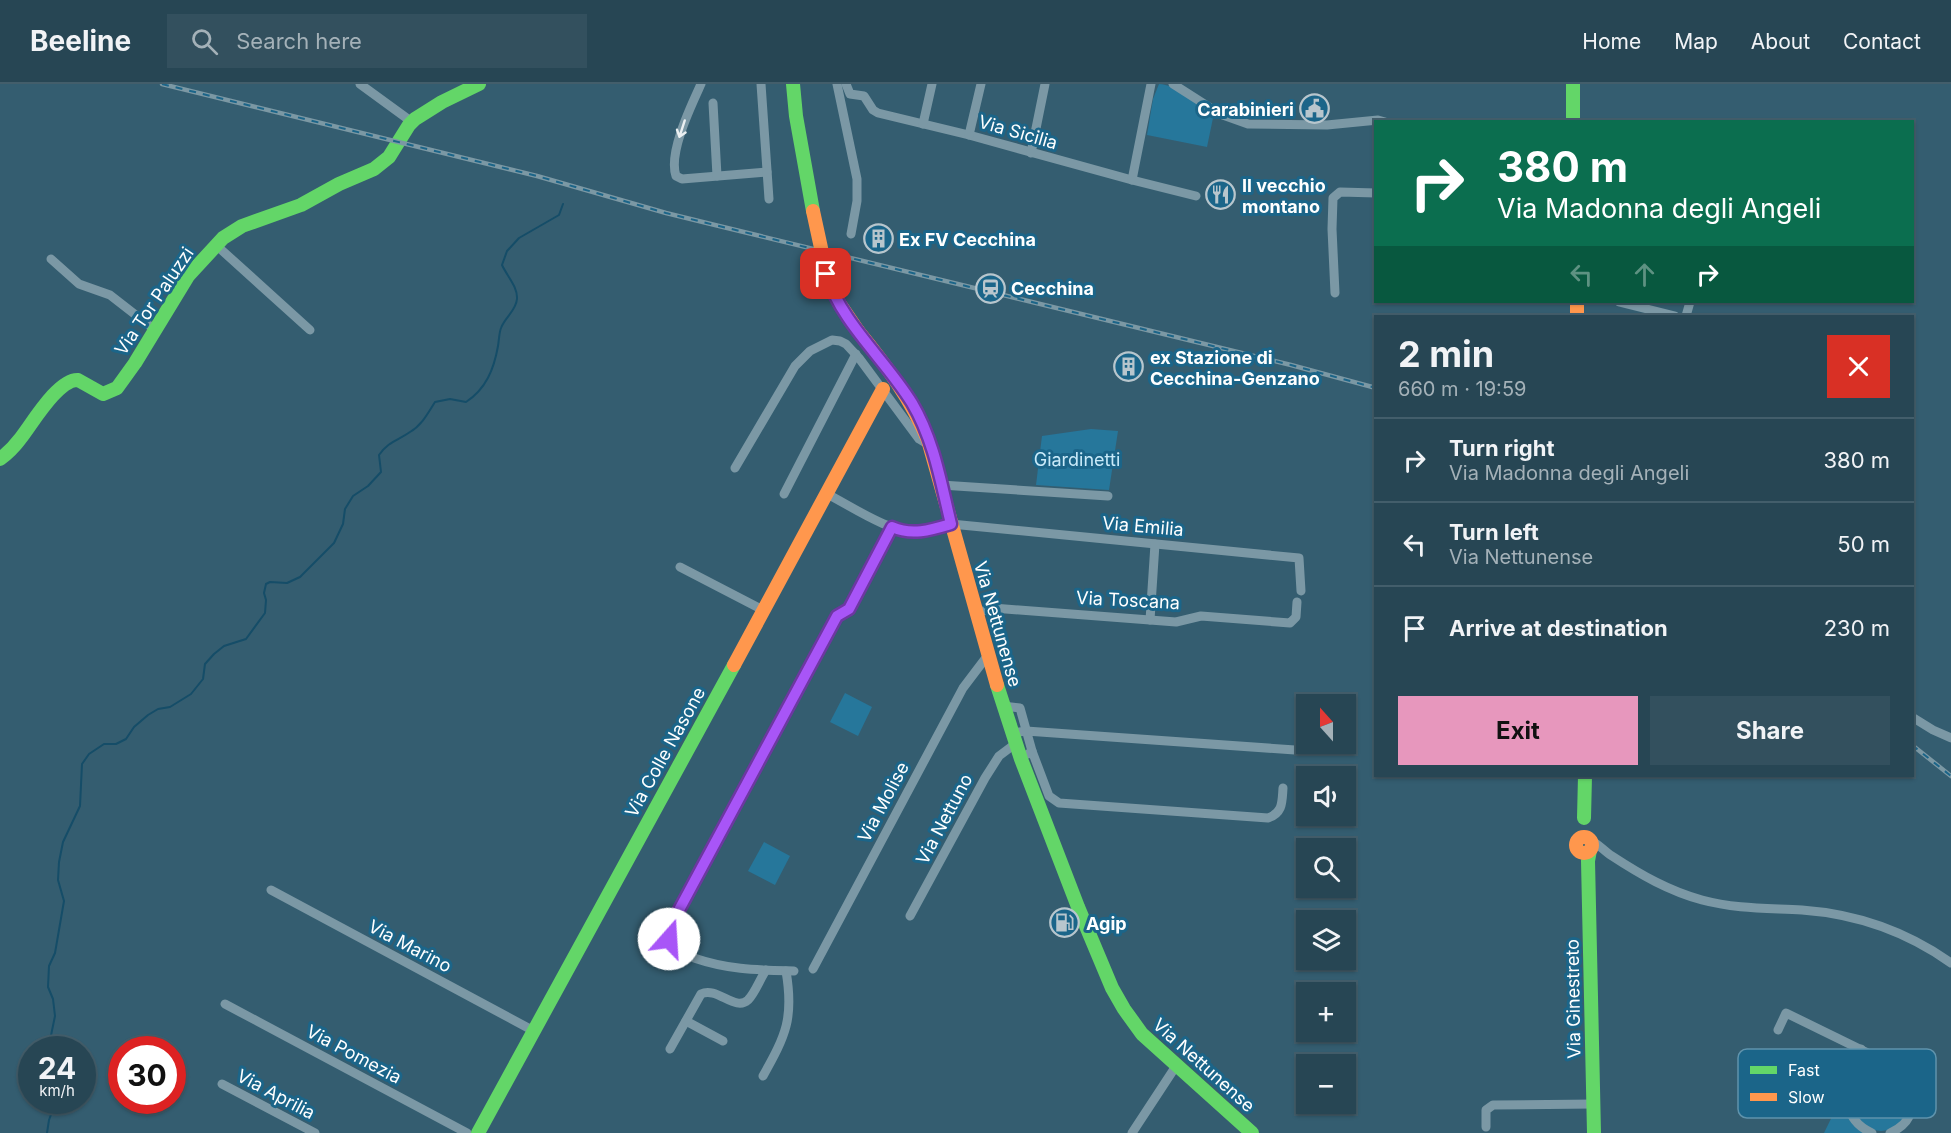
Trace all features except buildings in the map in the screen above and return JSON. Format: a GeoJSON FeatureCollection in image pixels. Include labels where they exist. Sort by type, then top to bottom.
{"type":"FeatureCollection","features":[{"type":"Feature","properties":{"kind":"street"},"geometry":{"type":"LineString","coordinates":[[360,84],[412,122]]}},
{"type":"Feature","properties":{"kind":"street"},"geometry":{"type":"LineString","coordinates":[[700,84],[680,134],[674,166],[676,176],[682,179],[767,172]]}},
{"type":"Feature","properties":{"kind":"street"},"geometry":{"type":"LineString","coordinates":[[761,84],[769,199]]}},
{"type":"Feature","properties":{"kind":"street","name":"Via Nettunense"},"geometry":{"type":"LineString","coordinates":[[793,84],[796,116],[828,280],[839,303],[858,332],[911,401],[930,442],[988,656],[1014,739],[1027,755],[1078,906],[1115,994],[1137,1029],[1252,1133]]}},
{"type":"Feature","properties":{"kind":"street"},"geometry":{"type":"LineString","coordinates":[[837,84],[857,179],[857,201],[850,234]]}},
{"type":"Feature","properties":{"kind":"street","name":"Via Sicilia"},"geometry":{"type":"LineString","coordinates":[[846,84],[850,94],[864,96],[875,112],[1196,195]]}},
{"type":"Feature","properties":{"kind":"street"},"geometry":{"type":"LineString","coordinates":[[923,124],[932,84]]}},
{"type":"Feature","properties":{"kind":"street"},"geometry":{"type":"LineString","coordinates":[[969,135],[981,84]]}},
{"type":"Feature","properties":{"kind":"street"},"geometry":{"type":"LineString","coordinates":[[1031,153],[1045,84]]}},
{"type":"Feature","properties":{"kind":"street"},"geometry":{"type":"LineString","coordinates":[[1132,180],[1151,84]]}},
{"type":"Feature","properties":{"kind":"street"},"geometry":{"type":"LineString","coordinates":[[1173,84],[1226,117],[1248,124],[1264,126],[1336,125],[1374,120]]}},
{"type":"Feature","properties":{"kind":"street"},"geometry":{"type":"LineString","coordinates":[[1573,84],[1573,120]]}},
{"type":"Feature","properties":{"kind":"street","name":"Via Tor Paluzzi"},"geometry":{"type":"LineString","coordinates":[[0,459],[16,446],[66,382],[77,380],[102,394],[115,389],[135,363],[192,271],[216,245],[242,226],[294,208],[339,184],[374,169],[389,157],[412,122],[442,102],[475,85]]}},
{"type":"Feature","properties":{"kind":"street"},"geometry":{"type":"LineString","coordinates":[[713,103],[717,176]]}},
{"type":"Feature","properties":{"kind":"street"},"geometry":{"type":"LineString","coordinates":[[1335,293],[1333,198],[1340,192],[1374,193]]}},
{"type":"Feature","properties":{"kind":"street"},"geometry":{"type":"LineString","coordinates":[[216,245],[310,330]]}},
{"type":"Feature","properties":{"kind":"street"},"geometry":{"type":"LineString","coordinates":[[51,260],[79,284],[110,295],[155,330]]}},
{"type":"Feature","properties":{"kind":"street"},"geometry":{"type":"LineString","coordinates":[[1623,303],[1671,315]]}},
{"type":"Feature","properties":{"kind":"street"},"geometry":{"type":"LineString","coordinates":[[735,468],[795,366],[805,355],[821,344],[832,340],[846,344],[856,354],[919,439],[930,442]]}},
{"type":"Feature","properties":{"kind":"street"},"geometry":{"type":"LineString","coordinates":[[784,494],[856,354]]}},
{"type":"Feature","properties":{"kind":"street","name":"Via Colle Nasone"},"geometry":{"type":"LineString","coordinates":[[478,1133],[532,1030],[883,389]]}},
{"type":"Feature","properties":{"kind":"street"},"geometry":{"type":"LineString","coordinates":[[941,485],[1108,496]]}},
{"type":"Feature","properties":{"kind":"street"},"geometry":{"type":"LineString","coordinates":[[827,494],[892,527],[905,531],[921,532],[951,524]]}},
{"type":"Feature","properties":{"kind":"street","name":"Via Emilia"},"geometry":{"type":"LineString","coordinates":[[951,524],[1299,558],[1301,591]]}},
{"type":"Feature","properties":{"kind":"street"},"geometry":{"type":"LineString","coordinates":[[763,1076],[779,1047],[787,1025],[790,971],[722,967],[677,952],[670,945],[670,928],[837,616],[849,609],[892,527]]}},
{"type":"Feature","properties":{"kind":"street"},"geometry":{"type":"LineString","coordinates":[[1150,620],[1155,544]]}},
{"type":"Feature","properties":{"kind":"street"},"geometry":{"type":"LineString","coordinates":[[680,567],[763,610]]}},
{"type":"Feature","properties":{"kind":"street","name":"Via Toscana"},"geometry":{"type":"LineString","coordinates":[[977,613],[983,609],[993,608],[1179,622],[1201,616],[1290,623],[1296,617],[1297,602]]}},
{"type":"Feature","properties":{"kind":"street","name":"Via Molise"},"geometry":{"type":"LineString","coordinates":[[813,969],[960,692],[988,656]]}},
{"type":"Feature","properties":{"kind":"street"},"geometry":{"type":"LineString","coordinates":[[1003,706],[1020,708],[1026,730],[1027,755],[1049,796],[1059,803],[1268,818],[1276,816],[1281,809],[1283,788]]}},
{"type":"Feature","properties":{"kind":"street"},"geometry":{"type":"LineString","coordinates":[[1914,718],[1951,738]]}},
{"type":"Feature","properties":{"kind":"street"},"geometry":{"type":"LineString","coordinates":[[1014,739],[1026,730],[1295,750]]}},
{"type":"Feature","properties":{"kind":"street","name":"Via Nettuno"},"geometry":{"type":"LineString","coordinates":[[910,916],[985,778],[999,756],[1014,739]]}},
{"type":"Feature","properties":{"kind":"street","name":"Via Ginestreto"},"geometry":{"type":"LineString","coordinates":[[1585,777],[1584,818],[1589,865],[1594,1133]]}},
{"type":"Feature","properties":{"kind":"street"},"geometry":{"type":"LineString","coordinates":[[1585,844],[1608,854],[1657,884],[1696,898],[1740,908],[1812,911],[1857,918],[1906,936],[1951,963]]}},
{"type":"Feature","properties":{"kind":"street","name":"Via Marino"},"geometry":{"type":"LineString","coordinates":[[271,890],[532,1030]]}},
{"type":"Feature","properties":{"kind":"street"},"geometry":{"type":"LineString","coordinates":[[670,1049],[700,995],[712,992],[736,1003],[745,1002],[766,970]]}},
{"type":"Feature","properties":{"kind":"street","name":"Via Pomezia"},"geometry":{"type":"LineString","coordinates":[[225,1004],[467,1133]]}},
{"type":"Feature","properties":{"kind":"street"},"geometry":{"type":"LineString","coordinates":[[1778,1030],[1786,1013],[1861,1049]]}},
{"type":"Feature","properties":{"kind":"street"},"geometry":{"type":"LineString","coordinates":[[686,1021],[723,1041]]}},
{"type":"Feature","properties":{"kind":"street"},"geometry":{"type":"LineString","coordinates":[[1132,1133],[1176,1066]]}},
{"type":"Feature","properties":{"kind":"street","name":"Via Aprilia"},"geometry":{"type":"LineString","coordinates":[[222,1084],[315,1133]]}},
{"type":"Feature","properties":{"kind":"street"},"geometry":{"type":"LineString","coordinates":[[1486,1127],[1486,1110],[1495,1104],[1594,1104]]}},
{"type":"Feature","properties":{"kind":"street"},"geometry":{"type":"LineString","coordinates":[[1854,1118],[1863,1129],[1872,1133]]}},
{"type":"Feature","properties":{"kind":"street"},"geometry":{"type":"LineString","coordinates":[[1899,1133],[1908,1118]]}},
{"type":"Feature","properties":{"kind":"street"},"geometry":{"type":"LineString","coordinates":[[1890,1133],[1905,1124]]}},
{"type":"Feature","properties":{"kind":"green space"},"geometry":{"type":"Polygon","coordinates":[[[1159,84],[1180,92],[1213,118],[1207,147],[1147,135],[1153,99],[1159,84]]]}},
{"type":"Feature","properties":{"kind":"green space","name":"Giardinetti"},"geometry":{"type":"Polygon","coordinates":[[[1091,429],[1118,431],[1109,490],[1036,485],[1042,436],[1091,429]]]}},
{"type":"Feature","properties":{"kind":"green space"},"geometry":{"type":"Polygon","coordinates":[[[845,693],[872,707],[858,736],[830,722],[845,693]]]}},
{"type":"Feature","properties":{"kind":"green space"},"geometry":{"type":"Polygon","coordinates":[[[764,842],[790,856],[775,885],[748,871],[764,842]]]}},
{"type":"Feature","properties":{"kind":"green space"},"geometry":{"type":"Polygon","coordinates":[[[1831,1118],[1850,1118],[1865,1133],[1824,1133],[1831,1118]]]}},
{"type":"Feature","properties":{"kind":"green space"},"geometry":{"type":"Polygon","coordinates":[[[1858,1118],[1904,1118],[1896,1126],[1881,1131],[1861,1123],[1858,1118]]]}},
{"type":"Feature","properties":{"kind":"waterway"},"geometry":{"type":"LineString","coordinates":[[51,1036],[55,1016],[53,999],[48,987],[49,966],[55,953],[64,901],[58,880],[59,862],[63,842],[80,806],[82,764],[89,754],[104,744],[116,744],[126,739],[134,727],[148,715],[158,709],[170,707],[191,694],[203,679],[205,664],[214,654],[224,646],[246,639],[265,613],[266,584],[270,582],[287,583],[300,577],[334,543],[343,524],[345,509],[353,496],[368,486],[381,472],[379,455],[383,450],[418,426],[435,402],[450,399],[466,402],[479,391],[494,363],[501,328],[513,311],[517,299],[516,290],[502,265],[507,251],[519,238],[559,215],[563,204]]}},
{"type":"Feature","properties":{"kind":"waterway"},"geometry":{"type":"LineString","coordinates":[[47,1133],[51,1114]]}},
{"type":"Feature","properties":{"kind":"railway"},"geometry":{"type":"LineString","coordinates":[[162,84],[537,176],[666,213],[1291,365],[1374,387]]}},
{"type":"Feature","properties":{"kind":"railway"},"geometry":{"type":"LineString","coordinates":[[1914,747],[1951,776]]}},
{"type":"Feature","properties":{"kind":"traffic: fast"},"geometry":{"type":"LineString","coordinates":[[0,459],[15,445],[54,394],[70,382],[78,380],[103,394],[117,388],[135,363],[188,276],[223,238],[242,226],[301,205],[339,184],[374,169],[389,157],[415,119],[442,102],[479,84]]}},
{"type":"Feature","properties":{"kind":"traffic: fast"},"geometry":{"type":"LineString","coordinates":[[793,84],[796,116],[813,211]]}},
{"type":"Feature","properties":{"kind":"traffic: fast"},"geometry":{"type":"LineString","coordinates":[[1573,84],[1573,120]]}},
{"type":"Feature","properties":{"kind":"traffic: fast"},"geometry":{"type":"LineString","coordinates":[[478,1133],[734,665]]}},
{"type":"Feature","properties":{"kind":"traffic: fast"},"geometry":{"type":"LineString","coordinates":[[997,685],[1021,759],[1112,988],[1142,1034],[1252,1133]]}},
{"type":"Feature","properties":{"kind":"traffic: fast"},"geometry":{"type":"LineString","coordinates":[[1584,818],[1585,777]]}},
{"type":"Feature","properties":{"kind":"traffic: fast"},"geometry":{"type":"LineString","coordinates":[[1590,850],[1588,861],[1594,1133]]}},
{"type":"Feature","properties":{"kind":"traffic: slow"},"geometry":{"type":"LineString","coordinates":[[813,211],[828,280],[839,303],[858,331]]}},
{"type":"Feature","properties":{"kind":"traffic: slow"},"geometry":{"type":"LineString","coordinates":[[1577,303],[1577,315]]}},
{"type":"Feature","properties":{"kind":"traffic: slow"},"geometry":{"type":"LineString","coordinates":[[858,331],[897,383],[914,410],[928,440],[997,685]]}},
{"type":"Feature","properties":{"kind":"traffic: slow"},"geometry":{"type":"LineString","coordinates":[[734,665],[883,389]]}},
{"type":"Feature","properties":{"kind":"traffic: slow"},"geometry":{"type":"LineString","coordinates":[[1581,837],[1587,837],[1592,845],[1590,851],[1581,853],[1576,848],[1576,842],[1581,837]]}},
{"type":"Feature","properties":{"kind":"place","name":"Carabinieri"},"geometry":{"type":"Point","coordinates":[1315,109]}},
{"type":"Feature","properties":{"kind":"place","name":"Il vecchio montano"},"geometry":{"type":"Point","coordinates":[1221,195]}},
{"type":"Feature","properties":{"kind":"place","name":"Ex FV Cecchina"},"geometry":{"type":"Point","coordinates":[878,239]}},
{"type":"Feature","properties":{"kind":"place","name":"Cecchina"},"geometry":{"type":"Point","coordinates":[990,288]}},
{"type":"Feature","properties":{"kind":"place","name":"ex Stazione di Cecchina-Genzano"},"geometry":{"type":"Point","coordinates":[1129,367]}},
{"type":"Feature","properties":{"kind":"place","name":"Agip"},"geometry":{"type":"Point","coordinates":[1065,923]}},
{"type":"Feature","properties":{"kind":"route"},"geometry":{"type":"LineString","coordinates":[[669,939],[672,923],[837,616],[849,609],[892,527],[898,530],[921,532],[951,524],[930,442],[919,415],[893,376],[843,310],[826,274]]}}]}
